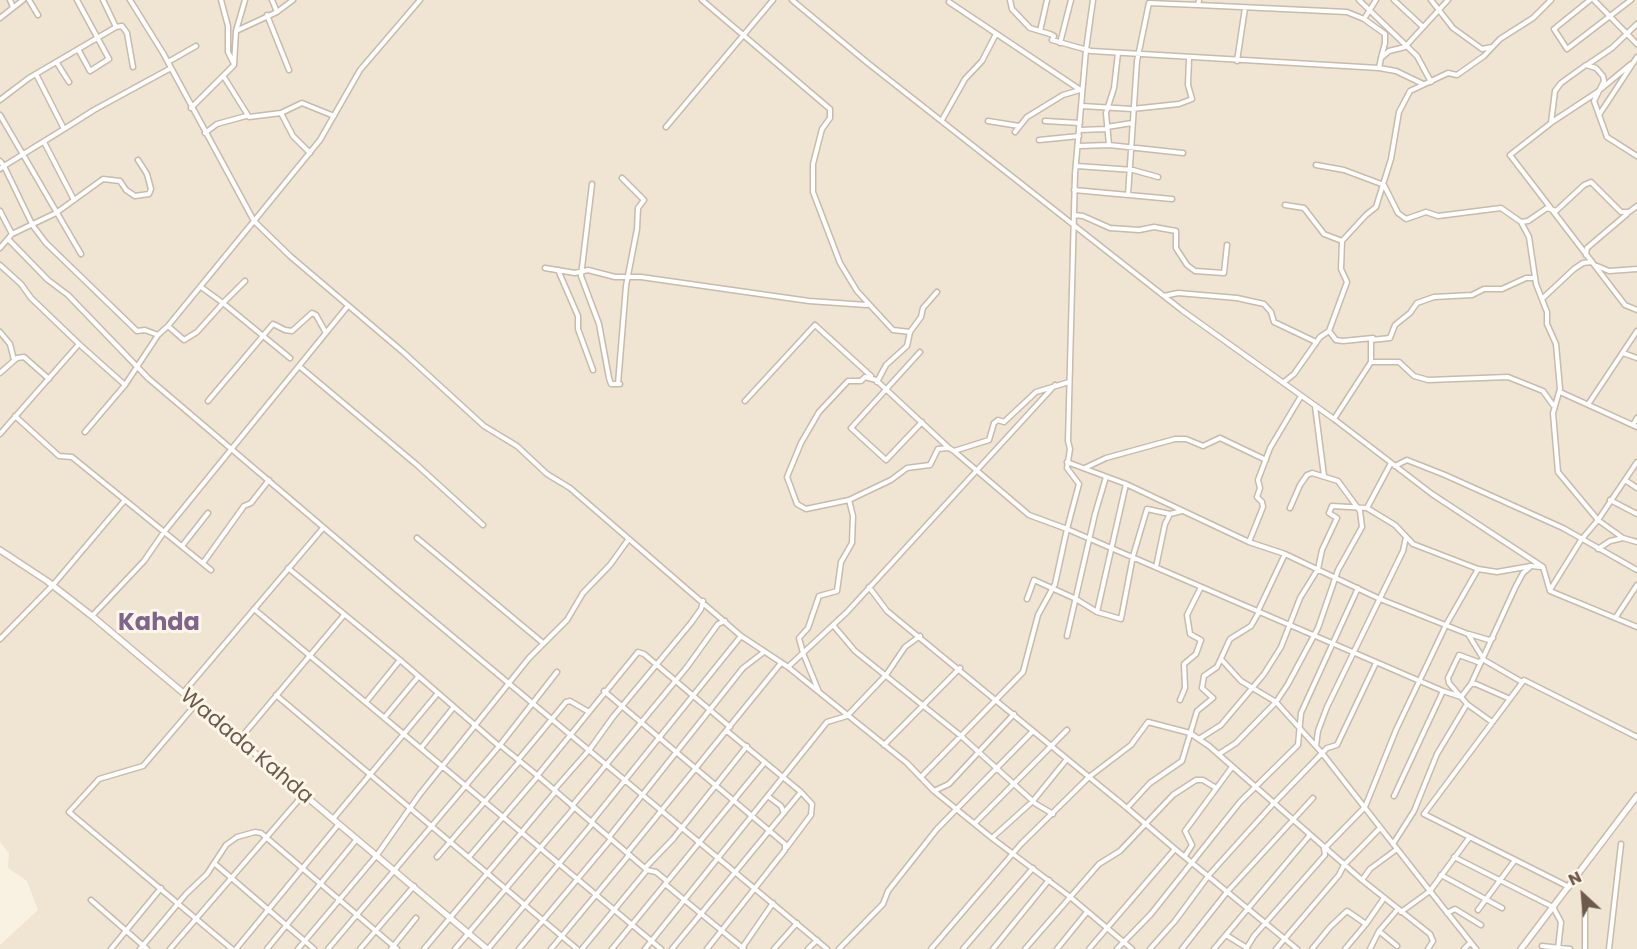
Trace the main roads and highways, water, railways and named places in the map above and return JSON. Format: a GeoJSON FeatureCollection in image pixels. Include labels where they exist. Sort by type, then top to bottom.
{"type":"FeatureCollection","features":[{"type":"Feature","properties":{"kind":"main road","name":"Wadada Kahda"},"geometry":{"type":"LineString","coordinates":[[0,550],[53,585],[92,616],[488,949]]}},
{"type":"Feature","properties":{"kind":"main road"},"geometry":{"type":"LineString","coordinates":[[1521,949],[1637,796]]}},
{"type":"Feature","properties":{"kind":"district","name":"Kahda"},"geometry":{"type":"Point","coordinates":[159,624]}}]}
